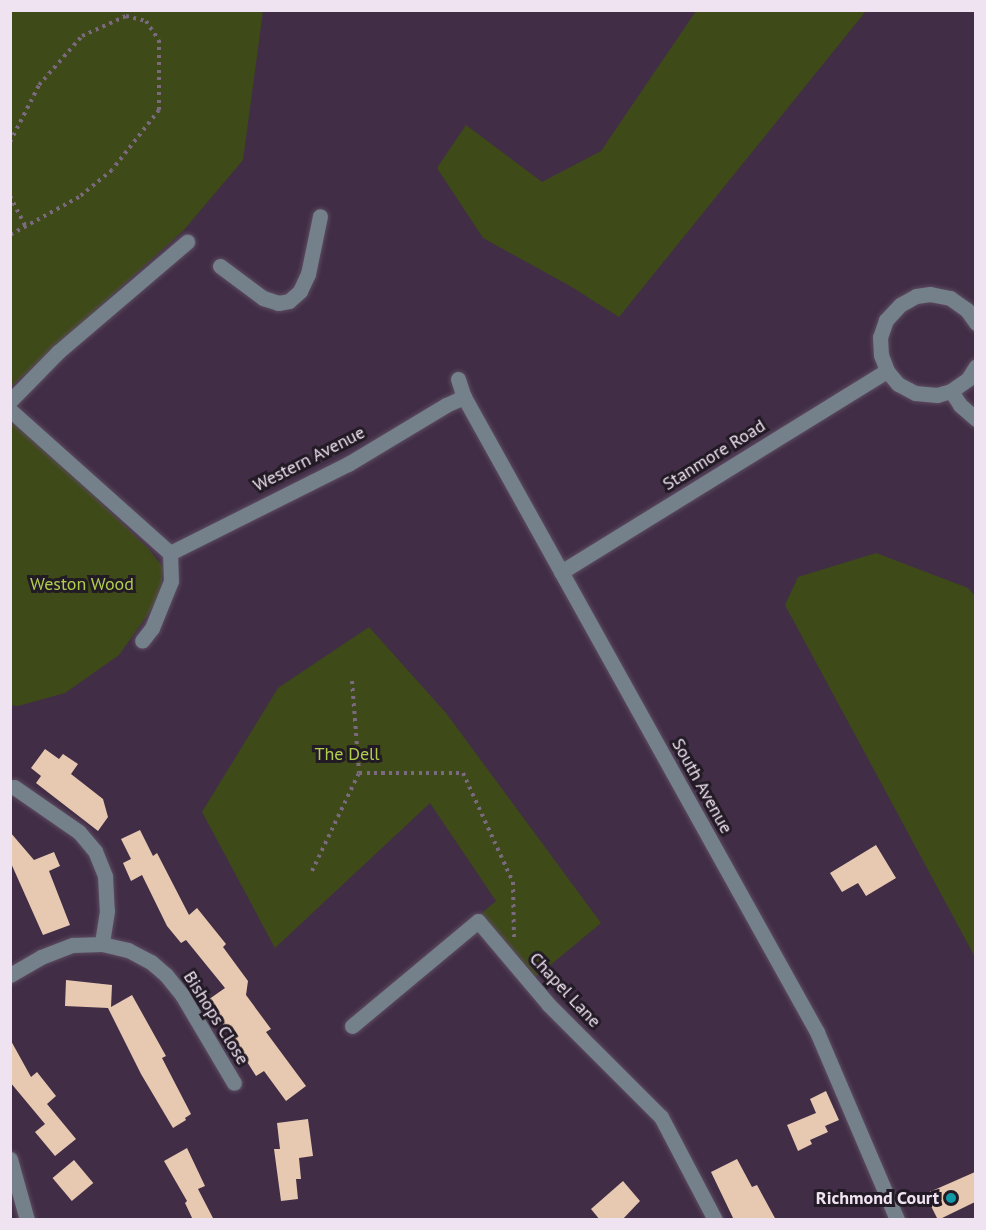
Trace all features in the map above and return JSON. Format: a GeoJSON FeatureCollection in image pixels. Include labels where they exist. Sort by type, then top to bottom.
{"type":"FeatureCollection","features":[{"type":"Feature","properties":{"kind":"street"},"geometry":{"type":"LineString","coordinates":[[220,266],[263,298],[278,303],[289,301],[300,291],[308,274],[320,216]]}},
{"type":"Feature","properties":{"kind":"street"},"geometry":{"type":"LineString","coordinates":[[10,401],[58,352],[187,242]]}},
{"type":"Feature","properties":{"kind":"street"},"geometry":{"type":"LineString","coordinates":[[975,323],[967,310],[950,298],[930,294],[916,296],[900,305],[886,320],[880,337],[881,355],[887,371],[898,384],[915,393],[937,395],[951,391],[968,379],[975,366]]}},
{"type":"Feature","properties":{"kind":"street","name":"Stanmore Road"},"geometry":{"type":"LineString","coordinates":[[561,572],[887,371]]}},
{"type":"Feature","properties":{"kind":"street","name":"South Avenue"},"geometry":{"type":"LineString","coordinates":[[458,379],[464,397],[817,1032],[897,1220]]}},
{"type":"Feature","properties":{"kind":"street"},"geometry":{"type":"LineString","coordinates":[[951,391],[960,405],[975,419]]}},
{"type":"Feature","properties":{"kind":"street","name":"Western Avenue"},"geometry":{"type":"LineString","coordinates":[[170,554],[348,464],[446,405],[464,397]]}},
{"type":"Feature","properties":{"kind":"street"},"geometry":{"type":"LineString","coordinates":[[10,410],[170,554],[171,581],[152,628],[142,641]]}},
{"type":"Feature","properties":{"kind":"street"},"geometry":{"type":"LineString","coordinates":[[14,787],[79,832],[95,851],[105,876],[107,911],[102,944]]}},
{"type":"Feature","properties":{"kind":"street","name":"Chapel Lane"},"geometry":{"type":"LineString","coordinates":[[352,1026],[478,921],[549,1005],[661,1116],[715,1220]]}},
{"type":"Feature","properties":{"kind":"street","name":"Bishops Close"},"geometry":{"type":"LineString","coordinates":[[10,975],[41,957],[73,945],[102,944],[128,950],[151,962],[166,975],[182,995],[234,1083]]}},
{"type":"Feature","properties":{"kind":"street"},"geometry":{"type":"LineString","coordinates":[[10,1159],[27,1220]]}},
{"type":"Feature","properties":{"kind":"path"},"geometry":{"type":"LineString","coordinates":[[10,142],[39,85],[82,36],[126,16],[146,21],[159,40],[159,110],[112,171],[79,197],[10,235]]}},
{"type":"Feature","properties":{"kind":"path"},"geometry":{"type":"LineString","coordinates":[[10,196],[25,225]]}},
{"type":"Feature","properties":{"kind":"path"},"geometry":{"type":"LineString","coordinates":[[312,872],[359,773],[352,681]]}},
{"type":"Feature","properties":{"kind":"path"},"geometry":{"type":"LineString","coordinates":[[359,773],[463,773],[513,882],[515,952],[511,959]]}},
{"type":"Feature","properties":{"kind":"green space"},"geometry":{"type":"Polygon","coordinates":[[[10,11],[263,11],[243,160],[183,231],[11,387],[10,11]]]}},
{"type":"Feature","properties":{"kind":"green space"},"geometry":{"type":"Polygon","coordinates":[[[696,11],[866,11],[619,317],[570,286],[483,238],[437,168],[466,125],[542,182],[601,151],[696,11]]]}},
{"type":"Feature","properties":{"kind":"green space","name":"Weston Wood"},"geometry":{"type":"Polygon","coordinates":[[[10,416],[148,548],[163,567],[161,596],[119,655],[65,693],[18,706],[10,705],[10,416]]]}},
{"type":"Feature","properties":{"kind":"green space"},"geometry":{"type":"Polygon","coordinates":[[[876,553],[968,588],[975,596],[975,957],[785,605],[798,577],[876,553]]]}},
{"type":"Feature","properties":{"kind":"green space","name":"The Dell"},"geometry":{"type":"Polygon","coordinates":[[[369,627],[446,713],[601,923],[536,977],[481,914],[496,901],[430,803],[275,948],[202,812],[278,688],[369,627]]]}},
{"type":"Feature","properties":{"kind":"building"},"geometry":{"type":"Polygon","coordinates":[[[45,749],[59,759],[63,754],[78,764],[71,774],[103,799],[108,817],[98,831],[36,783],[41,776],[31,768],[45,749]]]}},
{"type":"Feature","properties":{"kind":"building"},"geometry":{"type":"Polygon","coordinates":[[[140,830],[153,856],[157,853],[189,915],[197,908],[226,944],[223,947],[248,981],[246,995],[271,1029],[266,1032],[306,1086],[286,1101],[264,1071],[256,1076],[218,1016],[205,1002],[225,988],[186,940],[181,943],[167,926],[142,875],[131,881],[123,863],[131,859],[121,839],[140,830]]]}},
{"type":"Feature","properties":{"kind":"building"},"geometry":{"type":"Polygon","coordinates":[[[10,832],[34,860],[54,852],[60,866],[49,871],[70,925],[43,935],[10,861],[10,832]]]}},
{"type":"Feature","properties":{"kind":"building"},"geometry":{"type":"Polygon","coordinates":[[[876,845],[896,878],[866,896],[858,883],[842,892],[830,873],[876,845]]]}},
{"type":"Feature","properties":{"kind":"building"},"geometry":{"type":"Polygon","coordinates":[[[66,980],[112,985],[111,1007],[132,995],[166,1056],[162,1058],[191,1114],[185,1118],[186,1120],[173,1128],[141,1074],[108,1008],[65,1006],[66,980]]]}},
{"type":"Feature","properties":{"kind":"building"},"geometry":{"type":"Polygon","coordinates":[[[10,1039],[31,1077],[37,1072],[56,1096],[47,1104],[76,1139],[55,1156],[35,1132],[45,1124],[10,1082],[10,1039]]]}},
{"type":"Feature","properties":{"kind":"building"},"geometry":{"type":"Polygon","coordinates":[[[826,1091],[839,1120],[825,1126],[828,1132],[810,1140],[812,1144],[798,1151],[787,1125],[816,1113],[810,1099],[826,1091]]]}},
{"type":"Feature","properties":{"kind":"building"},"geometry":{"type":"Polygon","coordinates":[[[308,1119],[313,1156],[299,1158],[301,1179],[296,1179],[298,1199],[281,1201],[274,1149],[280,1149],[277,1123],[308,1119]]]}},
{"type":"Feature","properties":{"kind":"building"},"geometry":{"type":"Polygon","coordinates":[[[187,1148],[205,1186],[198,1189],[214,1220],[193,1220],[185,1203],[187,1201],[164,1161],[187,1148]]]}},
{"type":"Feature","properties":{"kind":"building"},"geometry":{"type":"Polygon","coordinates":[[[737,1159],[752,1187],[757,1185],[776,1220],[734,1220],[711,1172],[737,1159]]]}},
{"type":"Feature","properties":{"kind":"building"},"geometry":{"type":"Polygon","coordinates":[[[74,1160],[93,1183],[72,1201],[53,1178],[74,1160]]]}},
{"type":"Feature","properties":{"kind":"building","name":"Richmond Court"},"geometry":{"type":"Polygon","coordinates":[[[975,1172],[975,1202],[938,1220],[925,1194],[975,1172]]]}},
{"type":"Feature","properties":{"kind":"building"},"geometry":{"type":"Polygon","coordinates":[[[623,1181],[640,1201],[622,1220],[600,1220],[591,1209],[623,1181]]]}},
{"type":"Feature","properties":{"kind":"place","name":"Richmond Court"},"geometry":{"type":"Point","coordinates":[951,1198]}}]}
